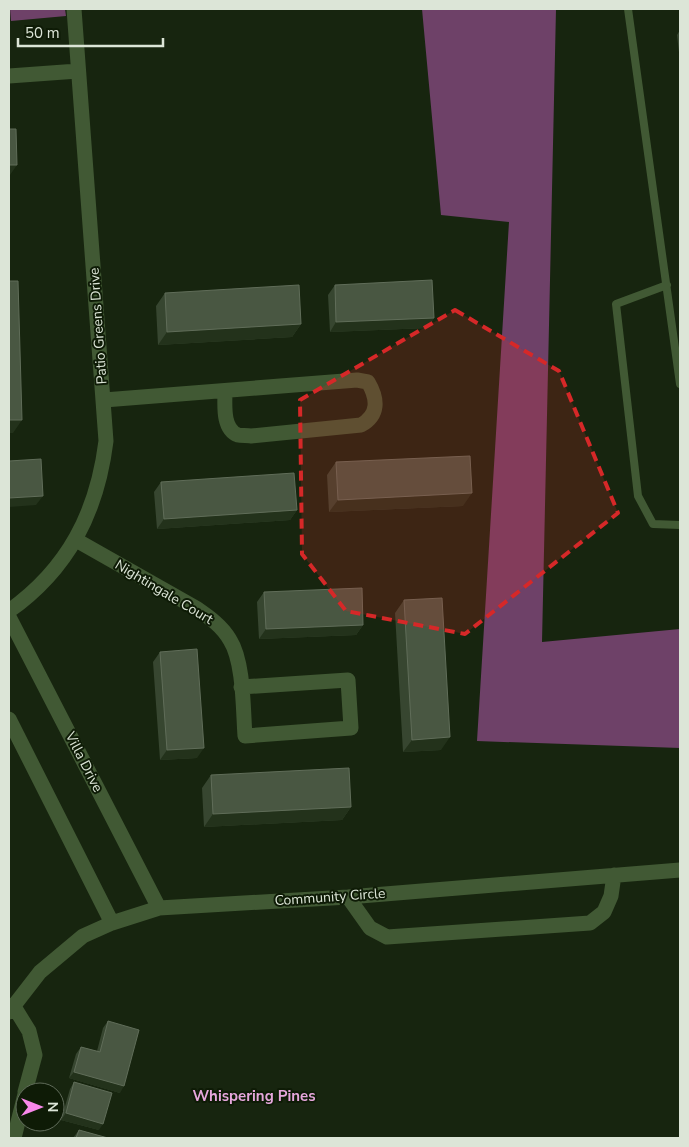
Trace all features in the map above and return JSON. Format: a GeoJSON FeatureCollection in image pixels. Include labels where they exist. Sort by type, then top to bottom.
{"type":"FeatureCollection","features":[{"type":"Feature","properties":{"kind":"street","name":"Patio Greens Drive"},"geometry":{"type":"LineString","coordinates":[[9,611],[46,580],[76,540],[89,514],[100,477],[106,441],[74,9]]}},
{"type":"Feature","properties":{"kind":"street"},"geometry":{"type":"LineString","coordinates":[[9,76],[78,71]]}},
{"type":"Feature","properties":{"kind":"street"},"geometry":{"type":"LineString","coordinates":[[104,400],[224,390],[357,380],[368,382],[374,392],[375,412],[370,420],[361,425],[251,436],[238,435],[226,420],[224,390]]}},
{"type":"Feature","properties":{"kind":"street","name":"Nightingale Court"},"geometry":{"type":"LineString","coordinates":[[76,540],[196,608],[223,630],[231,641],[239,667],[245,736],[351,728],[348,680],[241,687]]}},
{"type":"Feature","properties":{"kind":"street","name":"Villa Drive"},"geometry":{"type":"LineString","coordinates":[[9,617],[158,908]]}},
{"type":"Feature","properties":{"kind":"street"},"geometry":{"type":"LineString","coordinates":[[9,719],[112,923]]}},
{"type":"Feature","properties":{"kind":"street","name":"Community Circle"},"geometry":{"type":"LineString","coordinates":[[28,1082],[34,1055],[29,1030],[11,1009],[40,972],[83,936],[112,923],[158,908],[348,897],[680,870]]}},
{"type":"Feature","properties":{"kind":"street"},"geometry":{"type":"LineString","coordinates":[[348,897],[370,928],[387,938],[590,923],[604,912],[611,896],[614,875]]}},
{"type":"Feature","properties":{"kind":"lane"},"geometry":{"type":"LineString","coordinates":[[628,9],[680,384]]}},
{"type":"Feature","properties":{"kind":"lane"},"geometry":{"type":"LineString","coordinates":[[667,285],[616,304],[638,496],[653,524],[680,525]]}},
{"type":"Feature","properties":{"kind":"highlighted area"},"geometry":{"type":"Polygon","coordinates":[[[455,310],[559,371],[618,513],[465,634],[346,611],[302,554],[300,400],[455,310]]]}},
{"type":"Feature","properties":{"kind":"shaded area"},"geometry":{"type":"Polygon","coordinates":[[[10,9],[65,9],[66,16],[11,21],[10,9]]]}},
{"type":"Feature","properties":{"kind":"shaded area"},"geometry":{"type":"Polygon","coordinates":[[[422,9],[556,9],[542,642],[680,629],[680,748],[477,741],[509,222],[441,215],[422,9]]]}},
{"type":"Feature","properties":{"kind":"building"},"geometry":{"type":"Polygon","coordinates":[[[9,129],[16,129],[17,165],[9,165],[9,129]]]}},
{"type":"Feature","properties":{"kind":"building"},"geometry":{"type":"Polygon","coordinates":[[[432,280],[434,318],[336,322],[335,285],[432,280]]]}},
{"type":"Feature","properties":{"kind":"building"},"geometry":{"type":"Polygon","coordinates":[[[9,281],[18,281],[22,420],[9,420],[9,281]]]}},
{"type":"Feature","properties":{"kind":"building"},"geometry":{"type":"Polygon","coordinates":[[[299,285],[301,324],[167,332],[165,293],[299,285]]]}},
{"type":"Feature","properties":{"kind":"building"},"geometry":{"type":"Polygon","coordinates":[[[470,456],[472,493],[338,500],[336,462],[470,456]]]}},
{"type":"Feature","properties":{"kind":"building"},"geometry":{"type":"Polygon","coordinates":[[[41,459],[43,496],[9,498],[9,461],[41,459]]]}},
{"type":"Feature","properties":{"kind":"building"},"geometry":{"type":"Polygon","coordinates":[[[294,473],[297,510],[164,519],[161,482],[294,473]]]}},
{"type":"Feature","properties":{"kind":"building"},"geometry":{"type":"Polygon","coordinates":[[[362,588],[363,625],[266,629],[264,592],[362,588]]]}},
{"type":"Feature","properties":{"kind":"building"},"geometry":{"type":"Polygon","coordinates":[[[442,598],[450,737],[412,740],[404,600],[442,598]]]}},
{"type":"Feature","properties":{"kind":"building"},"geometry":{"type":"Polygon","coordinates":[[[197,649],[204,748],[167,750],[160,652],[197,649]]]}},
{"type":"Feature","properties":{"kind":"building"},"geometry":{"type":"Polygon","coordinates":[[[349,768],[351,807],[213,814],[211,775],[349,768]]]}},
{"type":"Feature","properties":{"kind":"building"},"geometry":{"type":"Polygon","coordinates":[[[108,1021],[139,1030],[124,1086],[74,1072],[81,1047],[100,1052],[108,1021]]]}},
{"type":"Feature","properties":{"kind":"building"},"geometry":{"type":"Polygon","coordinates":[[[74,1082],[112,1093],[103,1124],[66,1113],[74,1082]]]}},
{"type":"Feature","properties":{"kind":"building"},"geometry":{"type":"Polygon","coordinates":[[[79,1130],[108,1138],[76,1138],[79,1130]]]}},
{"type":"Feature","properties":{"kind":"district","name":"Whispering Pines"},"geometry":{"type":"Point","coordinates":[254,1096]}}]}
